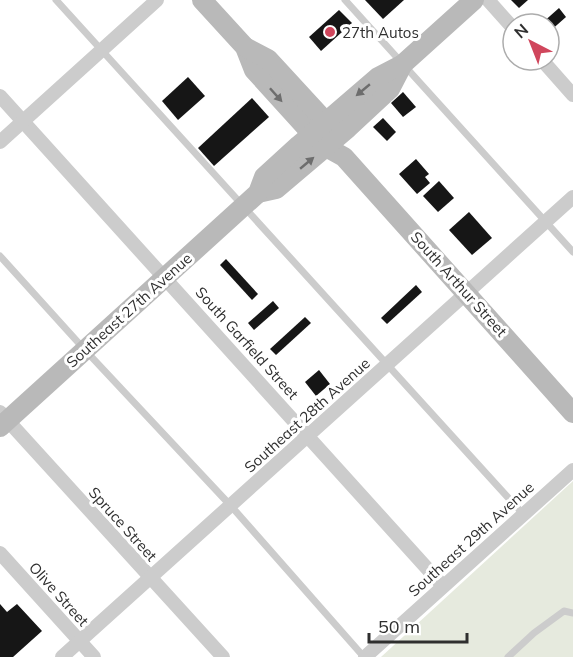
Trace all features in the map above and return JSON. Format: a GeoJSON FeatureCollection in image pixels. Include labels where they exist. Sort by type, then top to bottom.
{"type":"FeatureCollection","features":[{"type":"Feature","properties":{"kind":"main road","name":"South Arthur Street"},"geometry":{"type":"LineString","coordinates":[[202,0],[245,47],[254,70],[325,135],[573,413]]}},
{"type":"Feature","properties":{"kind":"main road","name":"Southeast 27th Avenue"},"geometry":{"type":"LineString","coordinates":[[2,420],[85,350],[258,193],[276,189],[378,77],[403,64],[474,0]]}},
{"type":"Feature","properties":{"kind":"street"},"geometry":{"type":"LineString","coordinates":[[0,142],[157,0]]}},
{"type":"Feature","properties":{"kind":"street"},"geometry":{"type":"LineString","coordinates":[[488,0],[501,15]]}},
{"type":"Feature","properties":{"kind":"street"},"geometry":{"type":"LineString","coordinates":[[553,72],[573,95]]}},
{"type":"Feature","properties":{"kind":"street","name":"South Garfield Street"},"geometry":{"type":"LineString","coordinates":[[0,96],[443,586]]}},
{"type":"Feature","properties":{"kind":"street","name":"Southeast 28th Avenue"},"geometry":{"type":"LineString","coordinates":[[62,657],[573,197]]}},
{"type":"Feature","properties":{"kind":"street","name":"Spruce Street"},"geometry":{"type":"LineString","coordinates":[[2,420],[223,657]]}},
{"type":"Feature","properties":{"kind":"street","name":"Southeast 29th Avenue"},"geometry":{"type":"LineString","coordinates":[[365,657],[573,470]]}},
{"type":"Feature","properties":{"kind":"street","name":"Olive Street"},"geometry":{"type":"LineString","coordinates":[[0,553],[94,657]]}},
{"type":"Feature","properties":{"kind":"lane"},"geometry":{"type":"LineString","coordinates":[[56,0],[524,514]]}},
{"type":"Feature","properties":{"kind":"lane"},"geometry":{"type":"LineString","coordinates":[[345,0],[573,252]]}},
{"type":"Feature","properties":{"kind":"lane"},"geometry":{"type":"LineString","coordinates":[[0,256],[231,506],[365,657]]}},
{"type":"Feature","properties":{"kind":"lane"},"geometry":{"type":"LineString","coordinates":[[508,657],[534,633],[564,611],[573,613]]}},
{"type":"Feature","properties":{"kind":"shaded area"},"geometry":{"type":"Polygon","coordinates":[[[573,481],[573,657],[381,657],[573,481]]]}},
{"type":"Feature","properties":{"kind":"building"},"geometry":{"type":"Polygon","coordinates":[[[365,0],[404,0],[383,19],[365,0]]]}},
{"type":"Feature","properties":{"kind":"building"},"geometry":{"type":"Polygon","coordinates":[[[511,0],[528,0],[519,8],[511,0]]]}},
{"type":"Feature","properties":{"kind":"building"},"geometry":{"type":"Polygon","coordinates":[[[559,8],[566,17],[561,21],[561,12],[554,12],[559,8]]]}},
{"type":"Feature","properties":{"kind":"building"},"geometry":{"type":"Polygon","coordinates":[[[339,10],[352,23],[321,51],[309,37],[339,10]]]}},
{"type":"Feature","properties":{"kind":"building"},"geometry":{"type":"Polygon","coordinates":[[[188,77],[205,96],[178,120],[162,101],[188,77]]]}},
{"type":"Feature","properties":{"kind":"building"},"geometry":{"type":"Polygon","coordinates":[[[403,92],[416,107],[403,117],[391,103],[403,92]]]}},
{"type":"Feature","properties":{"kind":"building"},"geometry":{"type":"Polygon","coordinates":[[[252,98],[269,117],[214,166],[198,148],[252,98]]]}},
{"type":"Feature","properties":{"kind":"building"},"geometry":{"type":"Polygon","coordinates":[[[383,118],[396,132],[387,141],[373,127],[383,118]]]}},
{"type":"Feature","properties":{"kind":"building"},"geometry":{"type":"Polygon","coordinates":[[[416,159],[429,174],[425,177],[430,183],[417,194],[399,174],[416,159]]]}},
{"type":"Feature","properties":{"kind":"building"},"geometry":{"type":"Polygon","coordinates":[[[439,181],[454,198],[438,212],[423,196],[439,181]]]}},
{"type":"Feature","properties":{"kind":"building"},"geometry":{"type":"Polygon","coordinates":[[[469,212],[492,238],[472,255],[449,230],[469,212]]]}},
{"type":"Feature","properties":{"kind":"building"},"geometry":{"type":"Polygon","coordinates":[[[226,259],[258,294],[252,300],[220,265],[226,259]]]}},
{"type":"Feature","properties":{"kind":"building"},"geometry":{"type":"Polygon","coordinates":[[[416,285],[422,292],[387,324],[381,318],[416,285]]]}},
{"type":"Feature","properties":{"kind":"building"},"geometry":{"type":"Polygon","coordinates":[[[273,301],[279,308],[254,330],[248,323],[273,301]]]}},
{"type":"Feature","properties":{"kind":"building"},"geometry":{"type":"Polygon","coordinates":[[[305,317],[311,323],[276,355],[270,349],[305,317]]]}},
{"type":"Feature","properties":{"kind":"building"},"geometry":{"type":"Polygon","coordinates":[[[319,370],[330,384],[316,396],[305,382],[319,370]]]}},
{"type":"Feature","properties":{"kind":"building"},"geometry":{"type":"Polygon","coordinates":[[[0,604],[7,612],[17,604],[42,631],[13,657],[0,657],[0,604]]]}},
{"type":"Feature","properties":{"kind":"place","name":"27th Autos"},"geometry":{"type":"Point","coordinates":[330,32]}}]}
